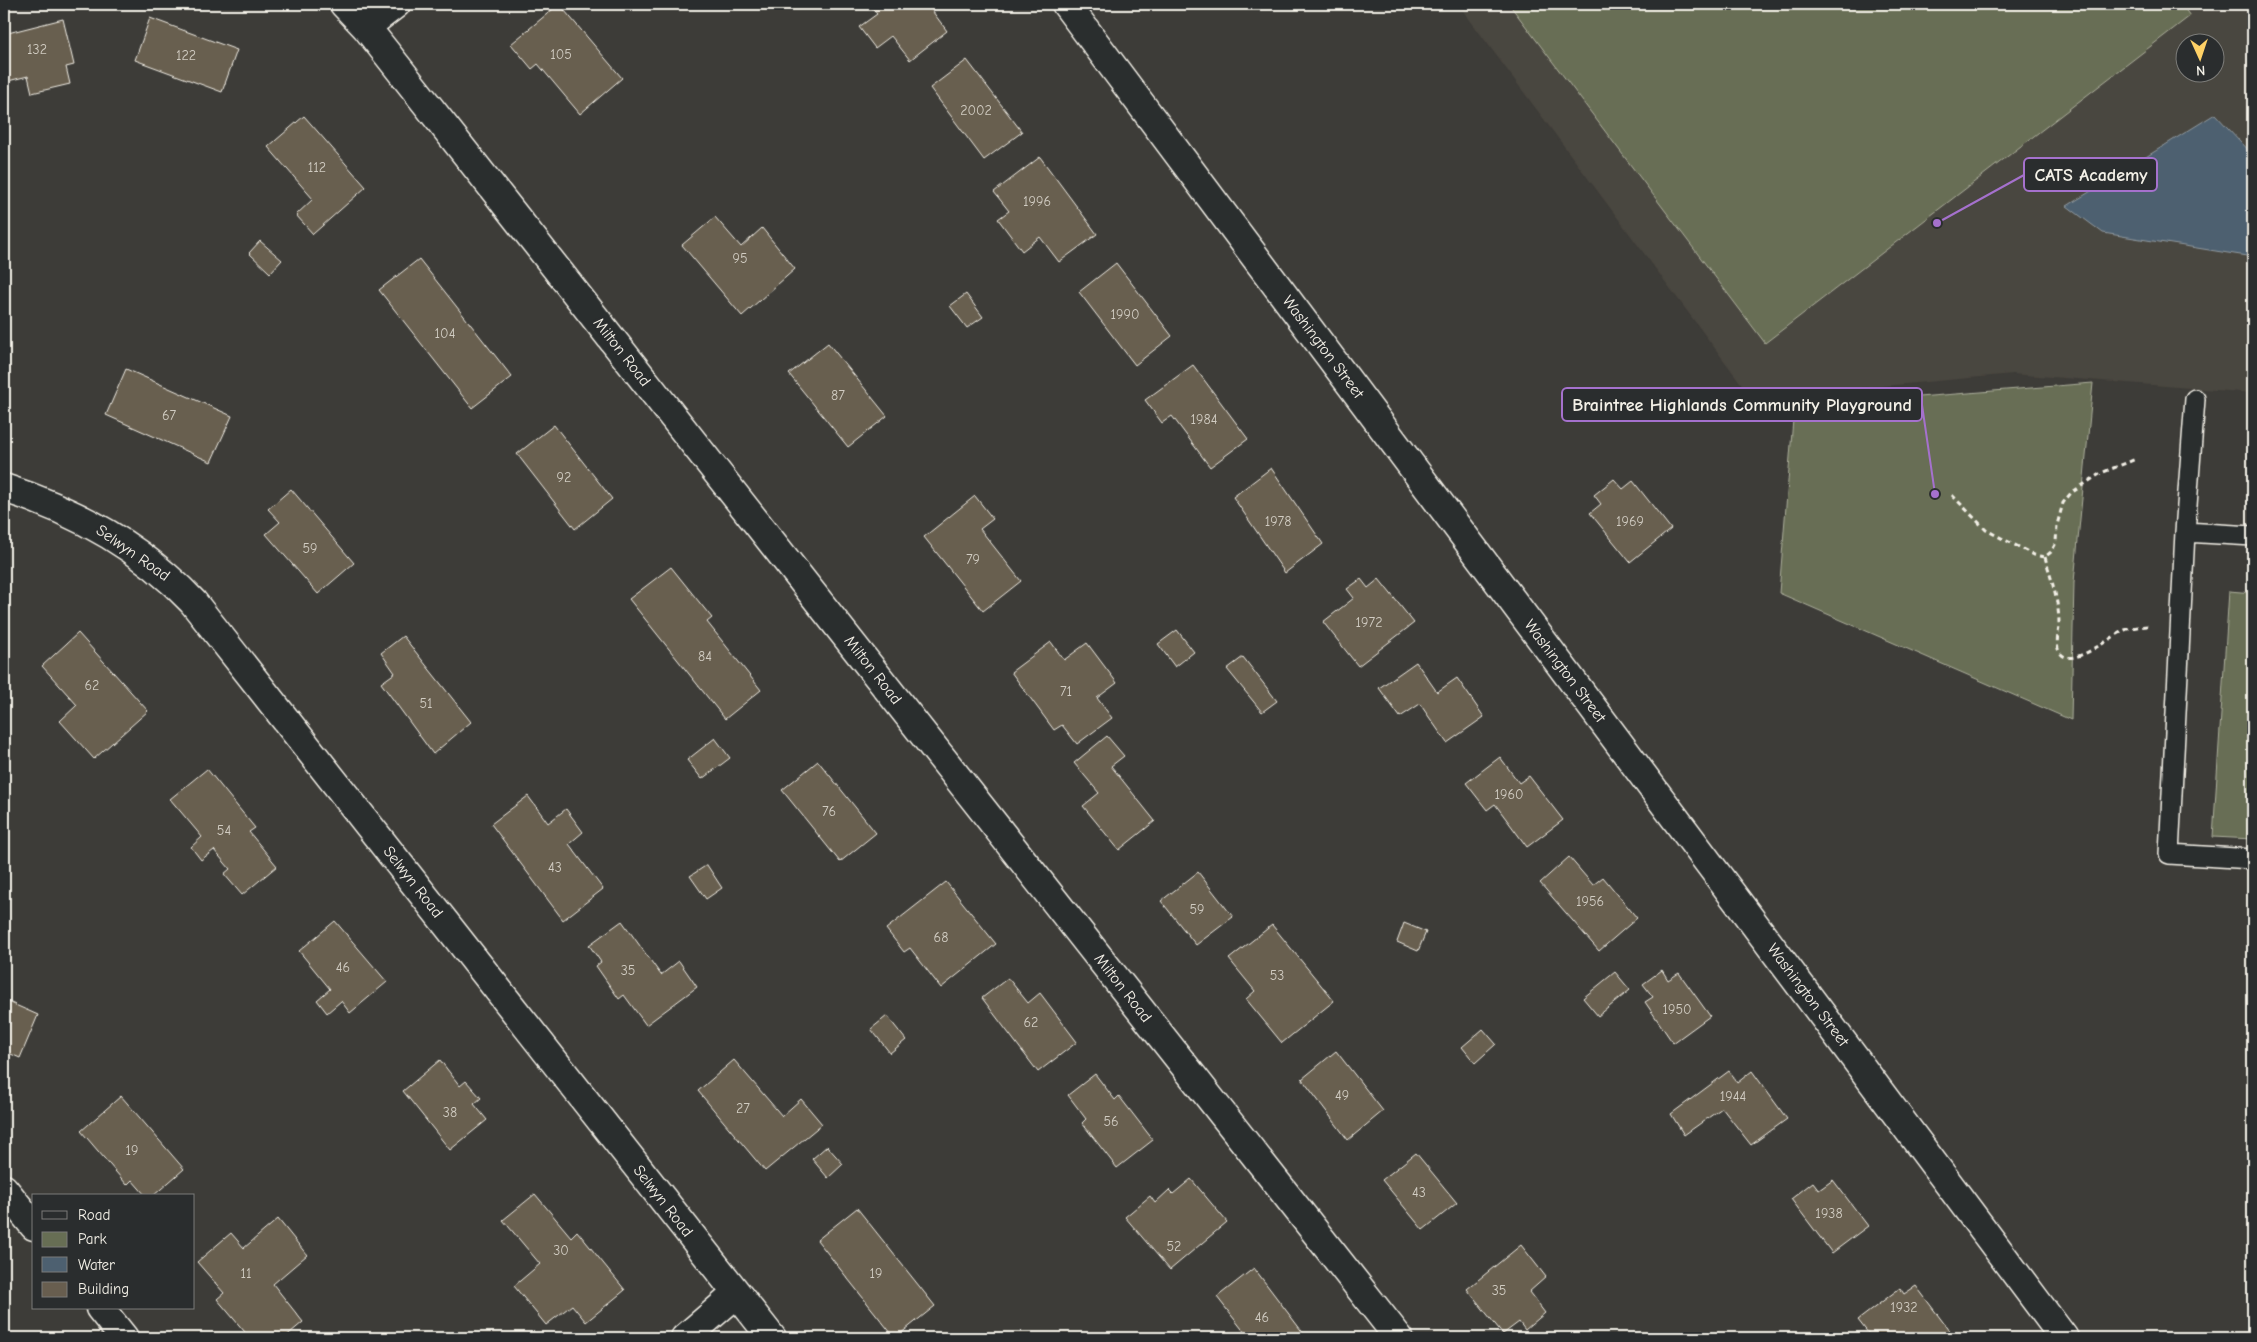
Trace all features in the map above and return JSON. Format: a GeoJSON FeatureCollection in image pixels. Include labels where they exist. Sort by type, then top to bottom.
{"type":"FeatureCollection","features":[{"type":"Feature","properties":{"kind":"street","name":"Milton Road"},"geometry":{"type":"LineString","coordinates":[[344,4],[366,27],[1399,1338]]}},
{"type":"Feature","properties":{"kind":"street"},"geometry":{"type":"LineString","coordinates":[[366,27],[396,4]]}},
{"type":"Feature","properties":{"kind":"street","name":"Washington Street"},"geometry":{"type":"LineString","coordinates":[[1066,4],[2064,1338]]}},
{"type":"Feature","properties":{"kind":"street","name":"Selwyn Road"},"geometry":{"type":"LineString","coordinates":[[4,488],[69,512],[98,527],[152,562],[193,602],[772,1338]]}},
{"type":"Feature","properties":{"kind":"street"},"geometry":{"type":"LineString","coordinates":[[4,1189],[32,1224]]}},
{"type":"Feature","properties":{"kind":"street"},"geometry":{"type":"LineString","coordinates":[[685,1338],[736,1294]]}},
{"type":"Feature","properties":{"kind":"street"},"geometry":{"type":"LineString","coordinates":[[102,1310],[124,1338]]}},
{"type":"Feature","properties":{"kind":"lane"},"geometry":{"type":"LineString","coordinates":[[2195,399],[2185,532],[2169,854],[2253,859]]}},
{"type":"Feature","properties":{"kind":"lane"},"geometry":{"type":"LineString","coordinates":[[2185,532],[2253,536]]}},
{"type":"Feature","properties":{"kind":"path"},"geometry":{"type":"LineString","coordinates":[[1952,495],[1986,530],[2034,555],[2045,557],[2052,552],[2056,543],[2057,525],[2063,503],[2071,493],[2101,473],[2136,459]]}},
{"type":"Feature","properties":{"kind":"path"},"geometry":{"type":"LineString","coordinates":[[2045,557],[2058,604],[2057,647],[2061,654],[2068,658],[2080,657],[2126,630],[2142,626],[2180,626]]}},
{"type":"Feature","properties":{"kind":"shaded area"},"geometry":{"type":"Polygon","coordinates":[[[1458,4],[2253,4],[2253,393],[2013,374],[1752,398],[1458,4]]]}},
{"type":"Feature","properties":{"kind":"green space"},"geometry":{"type":"Polygon","coordinates":[[[1509,4],[2181,4],[2190,16],[1765,343],[1509,4]]]}},
{"type":"Feature","properties":{"kind":"green space"},"geometry":{"type":"Polygon","coordinates":[[[2093,383],[2074,582],[2071,720],[1779,593],[1794,407],[2093,383]]]}},
{"type":"Feature","properties":{"kind":"green space"},"geometry":{"type":"Polygon","coordinates":[[[2229,591],[2253,593],[2253,839],[2213,837],[2229,591]]]}},
{"type":"Feature","properties":{"kind":"water"},"geometry":{"type":"Polygon","coordinates":[[[2215,114],[2253,155],[2253,257],[2103,233],[2067,206],[2215,114]]]}},
{"type":"Feature","properties":{"kind":"building"},"geometry":{"type":"Polygon","coordinates":[[[559,4],[622,78],[580,114],[538,64],[532,69],[511,44],[559,4]]]}},
{"type":"Feature","properties":{"kind":"building"},"geometry":{"type":"Polygon","coordinates":[[[869,4],[927,4],[947,31],[910,60],[891,36],[875,48],[859,27],[877,14],[869,4]]]}},
{"type":"Feature","properties":{"kind":"building"},"geometry":{"type":"Polygon","coordinates":[[[150,18],[237,50],[222,92],[135,60],[150,18]]]}},
{"type":"Feature","properties":{"kind":"building"},"geometry":{"type":"Polygon","coordinates":[[[63,19],[74,65],[66,67],[70,84],[32,93],[28,76],[4,82],[4,34],[63,19]]]}},
{"type":"Feature","properties":{"kind":"building"},"geometry":{"type":"Polygon","coordinates":[[[967,60],[1022,132],[984,160],[930,88],[967,60]]]}},
{"type":"Feature","properties":{"kind":"building"},"geometry":{"type":"Polygon","coordinates":[[[304,116],[366,187],[313,234],[296,215],[313,199],[268,147],[304,116]]]}},
{"type":"Feature","properties":{"kind":"building"},"geometry":{"type":"Polygon","coordinates":[[[1040,157],[1097,234],[1059,262],[1040,237],[1022,251],[998,219],[1009,211],[994,192],[1040,157]]]}},
{"type":"Feature","properties":{"kind":"building"},"geometry":{"type":"Polygon","coordinates":[[[715,217],[741,247],[762,228],[795,269],[742,316],[682,245],[715,217]]]}},
{"type":"Feature","properties":{"kind":"building"},"geometry":{"type":"Polygon","coordinates":[[[260,241],[282,260],[270,273],[249,253],[260,241]]]}},
{"type":"Feature","properties":{"kind":"building"},"geometry":{"type":"Polygon","coordinates":[[[419,259],[512,377],[472,408],[379,290],[419,259]]]}},
{"type":"Feature","properties":{"kind":"building"},"geometry":{"type":"Polygon","coordinates":[[[1116,263],[1172,336],[1135,365],[1079,292],[1116,263]]]}},
{"type":"Feature","properties":{"kind":"building"},"geometry":{"type":"Polygon","coordinates":[[[966,294],[983,317],[967,328],[950,306],[966,294]]]}},
{"type":"Feature","properties":{"kind":"building"},"geometry":{"type":"Polygon","coordinates":[[[828,343],[887,416],[848,447],[789,374],[828,343]]]}},
{"type":"Feature","properties":{"kind":"building"},"geometry":{"type":"Polygon","coordinates":[[[1193,365],[1248,439],[1210,467],[1172,416],[1162,423],[1145,400],[1193,365]]]}},
{"type":"Feature","properties":{"kind":"building"},"geometry":{"type":"Polygon","coordinates":[[[126,369],[232,416],[211,462],[106,415],[126,369]]]}},
{"type":"Feature","properties":{"kind":"building"},"geometry":{"type":"Polygon","coordinates":[[[554,425],[612,499],[575,529],[517,454],[554,425]]]}},
{"type":"Feature","properties":{"kind":"building"},"geometry":{"type":"Polygon","coordinates":[[[1271,468],[1323,544],[1285,573],[1233,497],[1271,468]]]}},
{"type":"Feature","properties":{"kind":"building"},"geometry":{"type":"Polygon","coordinates":[[[1614,479],[1623,489],[1633,481],[1671,529],[1630,562],[1590,513],[1601,504],[1594,495],[1614,479]]]}},
{"type":"Feature","properties":{"kind":"building"},"geometry":{"type":"Polygon","coordinates":[[[291,489],[354,563],[318,594],[266,534],[280,522],[268,509],[291,489]]]}},
{"type":"Feature","properties":{"kind":"building"},"geometry":{"type":"Polygon","coordinates":[[[975,496],[993,519],[980,529],[1021,581],[983,611],[924,537],[975,496]]]}},
{"type":"Feature","properties":{"kind":"building"},"geometry":{"type":"Polygon","coordinates":[[[671,567],[712,618],[707,622],[761,690],[725,719],[629,599],[671,567]]]}},
{"type":"Feature","properties":{"kind":"building"},"geometry":{"type":"Polygon","coordinates":[[[1361,579],[1368,588],[1379,579],[1414,623],[1358,666],[1323,622],[1354,598],[1347,589],[1361,579]]]}},
{"type":"Feature","properties":{"kind":"building"},"geometry":{"type":"Polygon","coordinates":[[[1177,630],[1194,652],[1175,667],[1158,644],[1177,630]]]}},
{"type":"Feature","properties":{"kind":"building"},"geometry":{"type":"Polygon","coordinates":[[[78,633],[148,711],[94,759],[60,721],[77,705],[42,666],[78,633]]]}},
{"type":"Feature","properties":{"kind":"building"},"geometry":{"type":"Polygon","coordinates":[[[403,636],[471,722],[433,754],[381,683],[395,673],[381,653],[403,636]]]}},
{"type":"Feature","properties":{"kind":"building"},"geometry":{"type":"Polygon","coordinates":[[[1051,642],[1064,660],[1087,643],[1117,683],[1097,698],[1112,718],[1077,744],[1062,725],[1054,730],[1011,672],[1051,642]]]}},
{"type":"Feature","properties":{"kind":"building"},"geometry":{"type":"Polygon","coordinates":[[[1243,657],[1277,701],[1262,712],[1227,669],[1243,657]]]}},
{"type":"Feature","properties":{"kind":"building"},"geometry":{"type":"Polygon","coordinates":[[[1416,662],[1437,692],[1457,678],[1484,717],[1447,743],[1420,704],[1400,717],[1379,688],[1416,662]]]}},
{"type":"Feature","properties":{"kind":"building"},"geometry":{"type":"Polygon","coordinates":[[[1107,736],[1124,756],[1111,766],[1155,821],[1119,850],[1083,806],[1099,793],[1074,763],[1107,736]]]}},
{"type":"Feature","properties":{"kind":"building"},"geometry":{"type":"Polygon","coordinates":[[[715,738],[730,758],[702,779],[687,760],[715,738]]]}},
{"type":"Feature","properties":{"kind":"building"},"geometry":{"type":"Polygon","coordinates":[[[1500,757],[1519,783],[1529,776],[1563,820],[1527,847],[1495,804],[1487,810],[1466,783],[1500,757]]]}},
{"type":"Feature","properties":{"kind":"building"},"geometry":{"type":"Polygon","coordinates":[[[818,761],[876,833],[840,862],[782,790],[818,761]]]}},
{"type":"Feature","properties":{"kind":"building"},"geometry":{"type":"Polygon","coordinates":[[[207,769],[255,828],[249,832],[277,866],[242,895],[224,874],[230,869],[214,850],[201,860],[191,847],[202,837],[170,799],[207,769]]]}},
{"type":"Feature","properties":{"kind":"building"},"geometry":{"type":"Polygon","coordinates":[[[528,796],[548,823],[566,809],[583,832],[569,844],[603,889],[563,920],[491,824],[528,796]]]}},
{"type":"Feature","properties":{"kind":"building"},"geometry":{"type":"Polygon","coordinates":[[[1569,857],[1593,885],[1603,877],[1637,918],[1599,951],[1540,883],[1569,857]]]}},
{"type":"Feature","properties":{"kind":"building"},"geometry":{"type":"Polygon","coordinates":[[[707,865],[722,888],[706,899],[690,876],[707,865]]]}},
{"type":"Feature","properties":{"kind":"building"},"geometry":{"type":"Polygon","coordinates":[[[1198,872],[1233,917],[1196,945],[1161,901],[1198,872]]]}},
{"type":"Feature","properties":{"kind":"building"},"geometry":{"type":"Polygon","coordinates":[[[946,882],[996,944],[941,988],[910,948],[904,952],[886,929],[946,882]]]}},
{"type":"Feature","properties":{"kind":"building"},"geometry":{"type":"Polygon","coordinates":[[[335,921],[387,982],[350,1013],[341,1001],[327,1013],[317,1000],[330,989],[299,951],[335,921]]]}},
{"type":"Feature","properties":{"kind":"building"},"geometry":{"type":"Polygon","coordinates":[[[622,921],[661,975],[679,961],[697,987],[646,1025],[624,995],[619,999],[596,966],[601,962],[589,945],[622,921]]]}},
{"type":"Feature","properties":{"kind":"building"},"geometry":{"type":"Polygon","coordinates":[[[1404,923],[1426,932],[1418,951],[1397,942],[1404,923]]]}},
{"type":"Feature","properties":{"kind":"building"},"geometry":{"type":"Polygon","coordinates":[[[1272,925],[1334,1001],[1282,1043],[1246,999],[1255,991],[1229,959],[1272,925]]]}},
{"type":"Feature","properties":{"kind":"building"},"geometry":{"type":"Polygon","coordinates":[[[1662,970],[1668,980],[1679,973],[1710,1016],[1673,1043],[1645,1002],[1653,997],[1643,984],[1662,970]]]}},
{"type":"Feature","properties":{"kind":"building"},"geometry":{"type":"Polygon","coordinates":[[[1615,972],[1630,990],[1598,1016],[1583,998],[1615,972]]]}},
{"type":"Feature","properties":{"kind":"building"},"geometry":{"type":"Polygon","coordinates":[[[1008,978],[1028,1003],[1040,993],[1077,1042],[1038,1072],[982,998],[1008,978]]]}},
{"type":"Feature","properties":{"kind":"building"},"geometry":{"type":"Polygon","coordinates":[[[4,1000],[38,1015],[20,1058],[4,1051],[4,1000]]]}},
{"type":"Feature","properties":{"kind":"building"},"geometry":{"type":"Polygon","coordinates":[[[887,1016],[906,1040],[890,1053],[871,1029],[887,1016]]]}},
{"type":"Feature","properties":{"kind":"building"},"geometry":{"type":"Polygon","coordinates":[[[1483,1029],[1496,1044],[1475,1063],[1462,1047],[1483,1029]]]}},
{"type":"Feature","properties":{"kind":"building"},"geometry":{"type":"Polygon","coordinates":[[[1336,1051],[1383,1111],[1348,1140],[1302,1079],[1336,1051]]]}},
{"type":"Feature","properties":{"kind":"building"},"geometry":{"type":"Polygon","coordinates":[[[440,1060],[460,1086],[466,1081],[481,1098],[474,1104],[487,1120],[450,1150],[403,1091],[440,1060]]]}},
{"type":"Feature","properties":{"kind":"building"},"geometry":{"type":"Polygon","coordinates":[[[734,1060],[782,1116],[801,1099],[822,1124],[765,1171],[698,1091],[734,1060]]]}},
{"type":"Feature","properties":{"kind":"building"},"geometry":{"type":"Polygon","coordinates":[[[1729,1071],[1737,1083],[1752,1071],[1787,1119],[1751,1145],[1722,1108],[1684,1135],[1671,1114],[1729,1071]]]}},
{"type":"Feature","properties":{"kind":"building"},"geometry":{"type":"Polygon","coordinates":[[[1095,1074],[1115,1100],[1119,1096],[1153,1140],[1117,1168],[1082,1123],[1086,1119],[1068,1095],[1095,1074]]]}},
{"type":"Feature","properties":{"kind":"building"},"geometry":{"type":"Polygon","coordinates":[[[121,1096],[184,1169],[155,1194],[144,1194],[132,1180],[127,1185],[81,1131],[121,1096]]]}},
{"type":"Feature","properties":{"kind":"building"},"geometry":{"type":"Polygon","coordinates":[[[827,1146],[843,1164],[828,1178],[812,1159],[827,1146]]]}},
{"type":"Feature","properties":{"kind":"building"},"geometry":{"type":"Polygon","coordinates":[[[1416,1153],[1457,1203],[1423,1230],[1382,1180],[1416,1153]]]}},
{"type":"Feature","properties":{"kind":"building"},"geometry":{"type":"Polygon","coordinates":[[[1191,1179],[1227,1222],[1170,1270],[1125,1217],[1150,1196],[1155,1203],[1169,1190],[1173,1194],[1191,1179]]]}},
{"type":"Feature","properties":{"kind":"building"},"geometry":{"type":"Polygon","coordinates":[[[1833,1180],[1868,1226],[1832,1253],[1791,1199],[1813,1182],[1819,1190],[1833,1180]]]}},
{"type":"Feature","properties":{"kind":"building"},"geometry":{"type":"Polygon","coordinates":[[[535,1194],[571,1237],[577,1231],[625,1290],[586,1322],[572,1305],[546,1325],[514,1286],[540,1264],[503,1220],[535,1194]]]}},
{"type":"Feature","properties":{"kind":"building"},"geometry":{"type":"Polygon","coordinates":[[[857,1208],[935,1306],[895,1338],[817,1240],[857,1208]]]}},
{"type":"Feature","properties":{"kind":"building"},"geometry":{"type":"Polygon","coordinates":[[[278,1219],[307,1255],[273,1284],[303,1322],[284,1338],[250,1338],[217,1299],[224,1293],[197,1262],[231,1233],[244,1248],[278,1219]]]}},
{"type":"Feature","properties":{"kind":"building"},"geometry":{"type":"Polygon","coordinates":[[[1521,1245],[1546,1277],[1529,1292],[1545,1313],[1525,1330],[1519,1322],[1503,1334],[1467,1289],[1521,1245]]]}},
{"type":"Feature","properties":{"kind":"building"},"geometry":{"type":"Polygon","coordinates":[[[1254,1268],[1307,1338],[1249,1338],[1217,1297],[1254,1268]]]}},
{"type":"Feature","properties":{"kind":"building"},"geometry":{"type":"Polygon","coordinates":[[[1916,1286],[1949,1330],[1939,1338],[1872,1338],[1858,1320],[1900,1288],[1904,1294],[1916,1286]]]}},
{"type":"Feature","properties":{"kind":"place","name":"CATS Academy"},"geometry":{"type":"Point","coordinates":[1937,223]}},
{"type":"Feature","properties":{"kind":"place","name":"Braintree Highlands Community Playground"},"geometry":{"type":"Point","coordinates":[1935,494]}}]}
